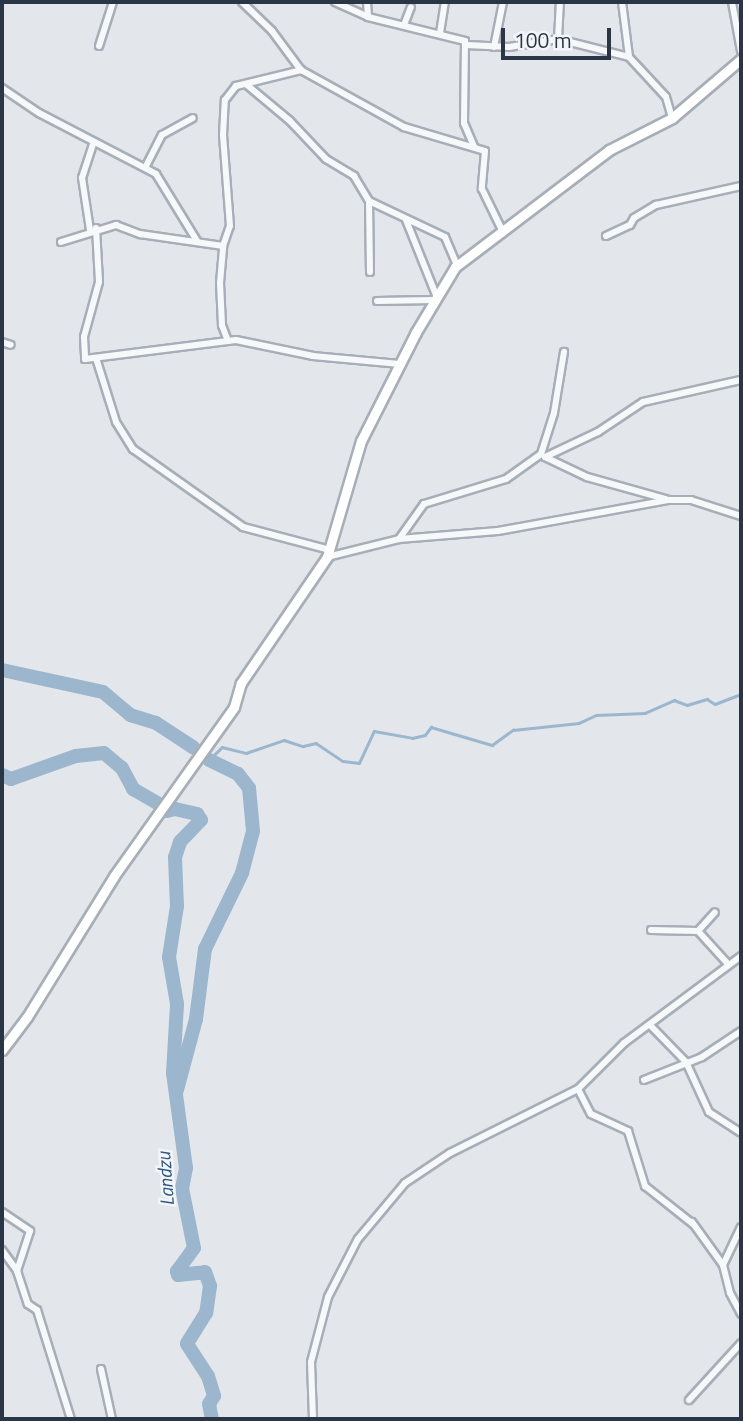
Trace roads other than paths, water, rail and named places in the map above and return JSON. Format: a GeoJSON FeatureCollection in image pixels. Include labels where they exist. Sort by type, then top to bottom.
{"type":"FeatureCollection","features":[{"type":"Feature","properties":{"kind":"street"},"geometry":{"type":"LineString","coordinates":[[99,46],[113,2]]}},
{"type":"Feature","properties":{"kind":"street"},"geometry":{"type":"LineString","coordinates":[[242,2],[272,31],[301,70],[404,127],[474,147],[487,155],[482,190],[502,230]]}},
{"type":"Feature","properties":{"kind":"street"},"geometry":{"type":"LineString","coordinates":[[335,2],[368,17],[440,33],[466,45],[494,47],[558,39],[629,57],[666,97],[672,118]]}},
{"type":"Feature","properties":{"kind":"street"},"geometry":{"type":"LineString","coordinates":[[367,2],[368,17]]}},
{"type":"Feature","properties":{"kind":"street"},"geometry":{"type":"LineString","coordinates":[[440,33],[445,2]]}},
{"type":"Feature","properties":{"kind":"street"},"geometry":{"type":"LineString","coordinates":[[494,47],[503,2]]}},
{"type":"Feature","properties":{"kind":"street"},"geometry":{"type":"LineString","coordinates":[[558,39],[560,2]]}},
{"type":"Feature","properties":{"kind":"street"},"geometry":{"type":"LineString","coordinates":[[622,2],[629,57]]}},
{"type":"Feature","properties":{"kind":"street"},"geometry":{"type":"LineString","coordinates":[[732,2],[741,51]]}},
{"type":"Feature","properties":{"kind":"street"},"geometry":{"type":"LineString","coordinates":[[404,25],[411,7]]}},
{"type":"Feature","properties":{"kind":"street"},"geometry":{"type":"LineString","coordinates":[[466,45],[464,123],[474,147]]}},
{"type":"Feature","properties":{"kind":"street"},"geometry":{"type":"LineString","coordinates":[[2,1050],[27,1017],[114,876],[234,707],[240,683],[329,554],[361,441],[435,298],[457,265],[609,150],[672,118],[737,67],[741,59]]}},
{"type":"Feature","properties":{"kind":"street"},"geometry":{"type":"LineString","coordinates":[[229,341],[221,306],[223,246],[230,226],[223,108],[229,92],[265,75],[301,70]]}},
{"type":"Feature","properties":{"kind":"street"},"geometry":{"type":"LineString","coordinates":[[247,85],[290,121],[326,159],[354,176],[369,201],[370,272]]}},
{"type":"Feature","properties":{"kind":"street"},"geometry":{"type":"LineString","coordinates":[[2,88],[94,142],[146,166],[164,185],[197,241]]}},
{"type":"Feature","properties":{"kind":"street"},"geometry":{"type":"LineString","coordinates":[[146,166],[162,135],[192,118]]}},
{"type":"Feature","properties":{"kind":"street"},"geometry":{"type":"LineString","coordinates":[[94,142],[82,178],[93,229],[99,282],[82,354],[85,359],[229,341],[400,364]]}},
{"type":"Feature","properties":{"kind":"street"},"geometry":{"type":"LineString","coordinates":[[606,236],[630,225],[634,218],[656,205],[741,186]]}},
{"type":"Feature","properties":{"kind":"street"},"geometry":{"type":"LineString","coordinates":[[369,201],[445,237],[457,265]]}},
{"type":"Feature","properties":{"kind":"street"},"geometry":{"type":"LineString","coordinates":[[406,219],[435,298]]}},
{"type":"Feature","properties":{"kind":"street"},"geometry":{"type":"LineString","coordinates":[[61,242],[93,229],[116,225],[140,234],[223,246]]}},
{"type":"Feature","properties":{"kind":"street"},"geometry":{"type":"LineString","coordinates":[[377,301],[435,298]]}},
{"type":"Feature","properties":{"kind":"street"},"geometry":{"type":"LineString","coordinates":[[2,342],[11,345]]}},
{"type":"Feature","properties":{"kind":"street"},"geometry":{"type":"LineString","coordinates":[[543,455],[554,413],[564,352]]}},
{"type":"Feature","properties":{"kind":"street"},"geometry":{"type":"LineString","coordinates":[[96,358],[116,422],[133,449],[243,527],[329,554],[399,539],[498,531],[669,500],[691,500],[741,516]]}},
{"type":"Feature","properties":{"kind":"street"},"geometry":{"type":"LineString","coordinates":[[399,539],[424,504],[506,479],[543,455],[579,443],[643,402],[741,380]]}},
{"type":"Feature","properties":{"kind":"street"},"geometry":{"type":"LineString","coordinates":[[543,455],[587,477],[669,500]]}},
{"type":"Feature","properties":{"kind":"street"},"geometry":{"type":"LineString","coordinates":[[698,931],[715,912]]}},
{"type":"Feature","properties":{"kind":"street"},"geometry":{"type":"LineString","coordinates":[[651,930],[698,931],[727,963]]}},
{"type":"Feature","properties":{"kind":"street"},"geometry":{"type":"LineString","coordinates":[[313,1419],[311,1362],[325,1307],[342,1265],[376,1214],[405,1183],[437,1161],[578,1089],[610,1055],[727,963],[741,956]]}},
{"type":"Feature","properties":{"kind":"street"},"geometry":{"type":"LineString","coordinates":[[650,1026],[686,1062],[709,1112],[741,1133]]}},
{"type":"Feature","properties":{"kind":"street"},"geometry":{"type":"LineString","coordinates":[[643,1080],[686,1062],[741,1031]]}},
{"type":"Feature","properties":{"kind":"street"},"geometry":{"type":"LineString","coordinates":[[578,1089],[591,1114],[628,1131],[645,1186],[692,1222],[723,1265],[730,1293],[741,1314]]}},
{"type":"Feature","properties":{"kind":"street"},"geometry":{"type":"LineString","coordinates":[[2,1212],[30,1231],[17,1271]]}},
{"type":"Feature","properties":{"kind":"street"},"geometry":{"type":"LineString","coordinates":[[723,1265],[741,1227]]}},
{"type":"Feature","properties":{"kind":"street"},"geometry":{"type":"LineString","coordinates":[[2,1250],[17,1271],[28,1304],[39,1314],[71,1419]]}},
{"type":"Feature","properties":{"kind":"street"},"geometry":{"type":"LineString","coordinates":[[689,1400],[741,1343]]}},
{"type":"Feature","properties":{"kind":"street"},"geometry":{"type":"LineString","coordinates":[[101,1368],[112,1419]]}},
{"type":"Feature","properties":{"kind":"waterway","name":"Landzu"},"geometry":{"type":"LineString","coordinates":[[2,670],[103,692],[130,715],[156,723],[194,748]]}},
{"type":"Feature","properties":{"kind":"waterway"},"geometry":{"type":"LineString","coordinates":[[209,760],[222,747],[246,753],[284,740],[303,746],[316,743],[343,761],[359,763],[374,731],[412,738],[425,735],[431,727],[492,745],[513,730],[579,723],[596,715],[645,713],[674,700],[687,705],[707,699],[715,704],[741,694]]}},
{"type":"Feature","properties":{"kind":"waterway","name":"Landzu"},"geometry":{"type":"LineString","coordinates":[[2,775],[11,779],[76,756],[104,753],[122,768],[133,789],[157,803]]}},
{"type":"Feature","properties":{"kind":"waterway","name":"Landzu"},"geometry":{"type":"LineString","coordinates":[[177,1090],[196,1019],[205,949],[242,873],[253,831],[249,788],[238,774],[209,760]]}},
{"type":"Feature","properties":{"kind":"waterway","name":"Landzu"},"geometry":{"type":"LineString","coordinates":[[167,811],[175,809],[197,814],[201,820],[180,842],[175,857],[177,906],[169,957],[177,1004],[173,1073],[186,1168],[182,1188],[194,1248],[177,1271],[178,1275],[205,1272],[210,1286],[206,1313],[187,1344],[208,1376],[214,1396],[209,1404],[212,1419]]}}]}
